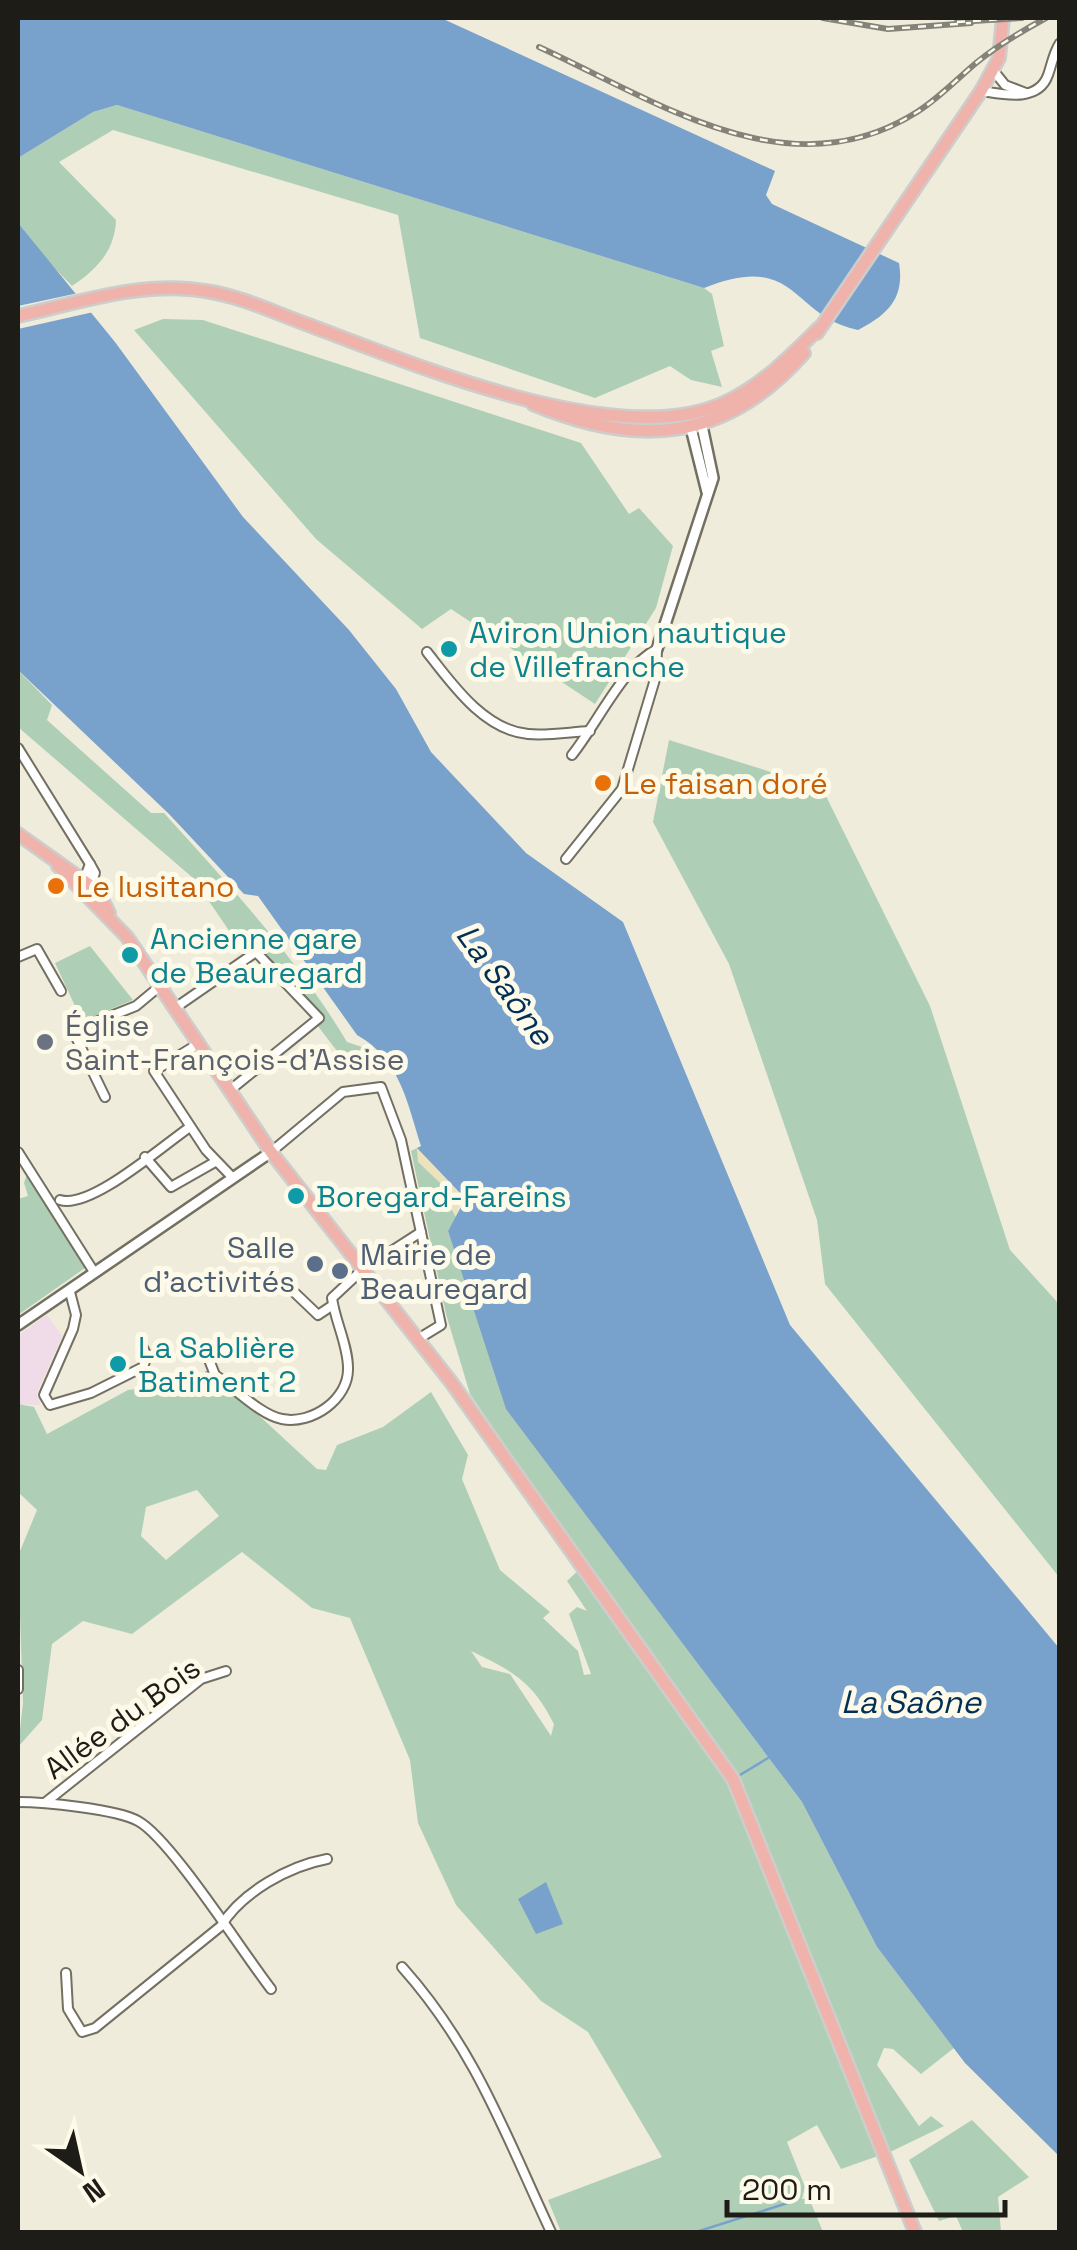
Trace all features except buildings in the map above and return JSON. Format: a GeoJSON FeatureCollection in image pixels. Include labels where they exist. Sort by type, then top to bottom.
{"type":"FeatureCollection","features":[{"type":"Feature","properties":{"kind":"main road"},"geometry":{"type":"LineString","coordinates":[[18,316],[154,289],[210,291],[485,384],[589,426],[657,432],[696,427],[772,386],[809,347],[981,90],[992,70],[1002,34],[1001,18]]}},
{"type":"Feature","properties":{"kind":"main road"},"geometry":{"type":"LineString","coordinates":[[485,384],[607,417],[654,419],[695,413],[748,390],[819,328]]}},
{"type":"Feature","properties":{"kind":"main road"},"geometry":{"type":"LineString","coordinates":[[695,413],[696,427]]}},
{"type":"Feature","properties":{"kind":"main road"},"geometry":{"type":"LineString","coordinates":[[18,834],[85,887],[98,891],[111,917],[271,1152],[418,1339],[733,1779],[916,2232]]}},
{"type":"Feature","properties":{"kind":"street"},"geometry":{"type":"LineString","coordinates":[[981,90],[1016,96],[1044,83],[1060,44]]}},
{"type":"Feature","properties":{"kind":"street"},"geometry":{"type":"LineString","coordinates":[[992,70],[1005,84],[1026,93]]}},
{"type":"Feature","properties":{"kind":"street"},"geometry":{"type":"LineString","coordinates":[[566,860],[622,789],[656,676],[657,649],[707,500],[696,427]]}},
{"type":"Feature","properties":{"kind":"street"},"geometry":{"type":"LineString","coordinates":[[572,755],[631,668],[657,649]]}},
{"type":"Feature","properties":{"kind":"street"},"geometry":{"type":"LineString","coordinates":[[427,652],[463,697],[492,720],[525,734],[591,731]]}},
{"type":"Feature","properties":{"kind":"street"},"geometry":{"type":"LineString","coordinates":[[18,748],[95,873],[85,887]]}},
{"type":"Feature","properties":{"kind":"street"},"geometry":{"type":"LineString","coordinates":[[18,958],[38,950],[61,991]]}},
{"type":"Feature","properties":{"kind":"street"},"geometry":{"type":"LineString","coordinates":[[175,1008],[256,952],[319,1018],[229,1091]]}},
{"type":"Feature","properties":{"kind":"street"},"geometry":{"type":"LineString","coordinates":[[105,1097],[73,1031],[136,1006],[160,986]]}},
{"type":"Feature","properties":{"kind":"street"},"geometry":{"type":"LineString","coordinates":[[198,1044],[154,1071],[215,1162],[232,1176]]}},
{"type":"Feature","properties":{"kind":"street"},"geometry":{"type":"LineString","coordinates":[[18,1325],[271,1152],[343,1092],[381,1087],[396,1119],[441,1325],[418,1339]]}},
{"type":"Feature","properties":{"kind":"street"},"geometry":{"type":"LineString","coordinates":[[60,1200],[75,1202],[94,1196],[190,1127]]}},
{"type":"Feature","properties":{"kind":"street"},"geometry":{"type":"LineString","coordinates":[[18,1152],[94,1272]]}},
{"type":"Feature","properties":{"kind":"street"},"geometry":{"type":"LineString","coordinates":[[145,1157],[172,1187],[215,1162]]}},
{"type":"Feature","properties":{"kind":"street"},"geometry":{"type":"LineString","coordinates":[[206,1352],[216,1376],[280,1419],[329,1408],[347,1384],[348,1364],[332,1298],[362,1270],[420,1232]]}},
{"type":"Feature","properties":{"kind":"street"},"geometry":{"type":"LineString","coordinates":[[70,1292],[76,1315],[44,1396],[50,1406],[91,1393],[143,1367],[147,1356],[142,1346]]}},
{"type":"Feature","properties":{"kind":"street"},"geometry":{"type":"LineString","coordinates":[[295,1292],[318,1315],[333,1305]]}},
{"type":"Feature","properties":{"kind":"street"},"geometry":{"type":"LineString","coordinates":[[177,1387],[216,1376]]}},
{"type":"Feature","properties":{"kind":"street","name":"Allée du Bois"},"geometry":{"type":"LineString","coordinates":[[46,1802],[201,1679],[226,1671]]}},
{"type":"Feature","properties":{"kind":"street"},"geometry":{"type":"LineString","coordinates":[[18,1672],[18,1689]]}},
{"type":"Feature","properties":{"kind":"street"},"geometry":{"type":"LineString","coordinates":[[18,1802],[46,1802],[138,1820],[166,1847],[271,1989]]}},
{"type":"Feature","properties":{"kind":"street"},"geometry":{"type":"LineString","coordinates":[[66,1974],[68,2010],[82,2032],[95,2028],[222,1926],[230,1912],[284,1872],[327,1859]]}},
{"type":"Feature","properties":{"kind":"street"},"geometry":{"type":"LineString","coordinates":[[402,1967],[450,2025],[492,2097],[551,2232]]}},
{"type":"Feature","properties":{"kind":"shaded area"},"geometry":{"type":"Polygon","coordinates":[[[47,1315],[62,1336],[37,1393],[40,1405],[18,1404],[18,1335],[47,1315]]]}},
{"type":"Feature","properties":{"kind":"green space"},"geometry":{"type":"Polygon","coordinates":[[[117,105],[704,288],[712,294],[724,346],[711,351],[722,387],[691,380],[670,366],[595,398],[420,338],[398,215],[113,130],[59,162],[116,220],[103,259],[72,286],[30,243],[18,223],[18,158],[93,112],[117,105]]]}},
{"type":"Feature","properties":{"kind":"green space"},"geometry":{"type":"Polygon","coordinates":[[[163,319],[203,320],[581,443],[629,514],[639,508],[673,546],[656,608],[595,704],[451,609],[422,629],[316,539],[134,330],[163,319]]]}},
{"type":"Feature","properties":{"kind":"green space"},"geometry":{"type":"Polygon","coordinates":[[[18,670],[52,705],[47,720],[151,813],[164,813],[262,923],[347,1042],[374,1051],[353,1072],[314,1021],[318,1018],[257,952],[245,954],[193,878],[18,727],[18,670]]]}},
{"type":"Feature","properties":{"kind":"green space"},"geometry":{"type":"Polygon","coordinates":[[[669,740],[822,788],[930,1006],[1010,1250],[1059,1304],[1059,1577],[825,1284],[817,1220],[729,964],[653,822],[669,740]]]}},
{"type":"Feature","properties":{"kind":"green space"},"geometry":{"type":"Polygon","coordinates":[[[90,946],[133,1000],[82,1021],[55,963],[90,946]]]}},
{"type":"Feature","properties":{"kind":"green space"},"geometry":{"type":"Polygon","coordinates":[[[417,1148],[419,1162],[454,1196],[451,1208],[456,1217],[448,1231],[507,1409],[802,1802],[877,1947],[954,2048],[921,2074],[893,2049],[884,2048],[877,2065],[919,2126],[931,2116],[944,2126],[888,2153],[875,2144],[878,2156],[841,2169],[817,2125],[787,2142],[805,2187],[802,2199],[809,2198],[823,2232],[561,2232],[548,2200],[662,2157],[588,2032],[541,2001],[456,1905],[418,1823],[410,1760],[350,1618],[312,1608],[242,1552],[132,1634],[83,1621],[52,1644],[42,1720],[18,1747],[23,1703],[18,1556],[37,1510],[18,1492],[18,1404],[34,1407],[47,1434],[128,1390],[218,1378],[317,1469],[326,1470],[337,1445],[383,1427],[431,1392],[468,1455],[462,1479],[500,1570],[550,1612],[543,1618],[578,1651],[584,1675],[591,1674],[569,1614],[577,1607],[587,1611],[567,1581],[586,1563],[470,1394],[446,1314],[411,1151],[417,1148]],[[197,1490],[146,1507],[141,1536],[166,1560],[219,1516],[197,1490]],[[471,1651],[482,1667],[510,1674],[551,1736],[554,1724],[530,1688],[510,1672],[471,1651]]]}},
{"type":"Feature","properties":{"kind":"green space"},"geometry":{"type":"Polygon","coordinates":[[[27,1174],[85,1268],[18,1315],[18,1199],[28,1196],[24,1183],[27,1174]]]}},
{"type":"Feature","properties":{"kind":"green space"},"geometry":{"type":"Polygon","coordinates":[[[972,2120],[1029,2177],[998,2197],[1001,2232],[963,2232],[956,2216],[939,2221],[909,2160],[972,2120]]]}},
{"type":"Feature","properties":{"kind":"sand"},"geometry":{"type":"Polygon","coordinates":[[[417,1148],[462,1195],[456,1217],[451,1208],[454,1196],[418,1162],[417,1148]]]}},
{"type":"Feature","properties":{"kind":"water"},"geometry":{"type":"Polygon","coordinates":[[[18,18],[441,18],[775,171],[766,195],[772,204],[899,263],[899,287],[885,312],[858,330],[819,313],[776,281],[735,278],[704,288],[117,105],[93,112],[18,158],[18,18]]]}},
{"type":"Feature","properties":{"kind":"water","name":"La Saône"},"geometry":{"type":"Polygon","coordinates":[[[18,223],[115,342],[243,517],[349,630],[396,689],[431,752],[526,853],[623,922],[790,1325],[1059,1648],[1059,2156],[965,2063],[877,1947],[802,1802],[506,1409],[448,1231],[463,1203],[462,1195],[417,1148],[421,1146],[400,1083],[383,1056],[357,1035],[258,896],[244,894],[169,814],[18,670],[18,223]]]}},
{"type":"Feature","properties":{"kind":"water"},"geometry":{"type":"Polygon","coordinates":[[[546,1882],[563,1924],[536,1934],[518,1899],[546,1882]]]}},
{"type":"Feature","properties":{"kind":"pier"},"geometry":{"type":"Polygon","coordinates":[[[83,292],[98,311],[18,329],[18,306],[83,292]]]}},
{"type":"Feature","properties":{"kind":"waterway"},"geometry":{"type":"LineString","coordinates":[[740,1775],[768,1758]]}},
{"type":"Feature","properties":{"kind":"waterway"},"geometry":{"type":"LineString","coordinates":[[696,2232],[794,2201]]}},
{"type":"Feature","properties":{"kind":"railway"},"geometry":{"type":"LineString","coordinates":[[823,18],[888,29],[971,23]]}},
{"type":"Feature","properties":{"kind":"railway"},"geometry":{"type":"LineString","coordinates":[[957,22],[1022,18]]}},
{"type":"Feature","properties":{"kind":"railway"},"geometry":{"type":"LineString","coordinates":[[539,47],[678,113],[725,130],[773,142],[821,144],[869,135],[917,112],[993,50],[1046,18]]}},
{"type":"Feature","properties":{"kind":"place","name":"Aviron Union nautique de Villefranche"},"geometry":{"type":"Point","coordinates":[449,649]}},
{"type":"Feature","properties":{"kind":"place","name":"Le faisan doré"},"geometry":{"type":"Point","coordinates":[603,783]}},
{"type":"Feature","properties":{"kind":"place","name":"Le lusitano"},"geometry":{"type":"Point","coordinates":[56,886]}},
{"type":"Feature","properties":{"kind":"place","name":"Ancienne gare de Beauregard"},"geometry":{"type":"Point","coordinates":[130,955]}},
{"type":"Feature","properties":{"kind":"place","name":"Église Saint-François-d'Assise"},"geometry":{"type":"Point","coordinates":[45,1042]}},
{"type":"Feature","properties":{"kind":"place","name":"Boregard-Fareins"},"geometry":{"type":"Point","coordinates":[296,1196]}},
{"type":"Feature","properties":{"kind":"place","name":"Salle d'activités"},"geometry":{"type":"Point","coordinates":[315,1264]}},
{"type":"Feature","properties":{"kind":"place","name":"Mairie de Beauregard"},"geometry":{"type":"Point","coordinates":[340,1271]}},
{"type":"Feature","properties":{"kind":"place","name":"La Sablière Batiment 2"},"geometry":{"type":"Point","coordinates":[118,1364]}}]}
